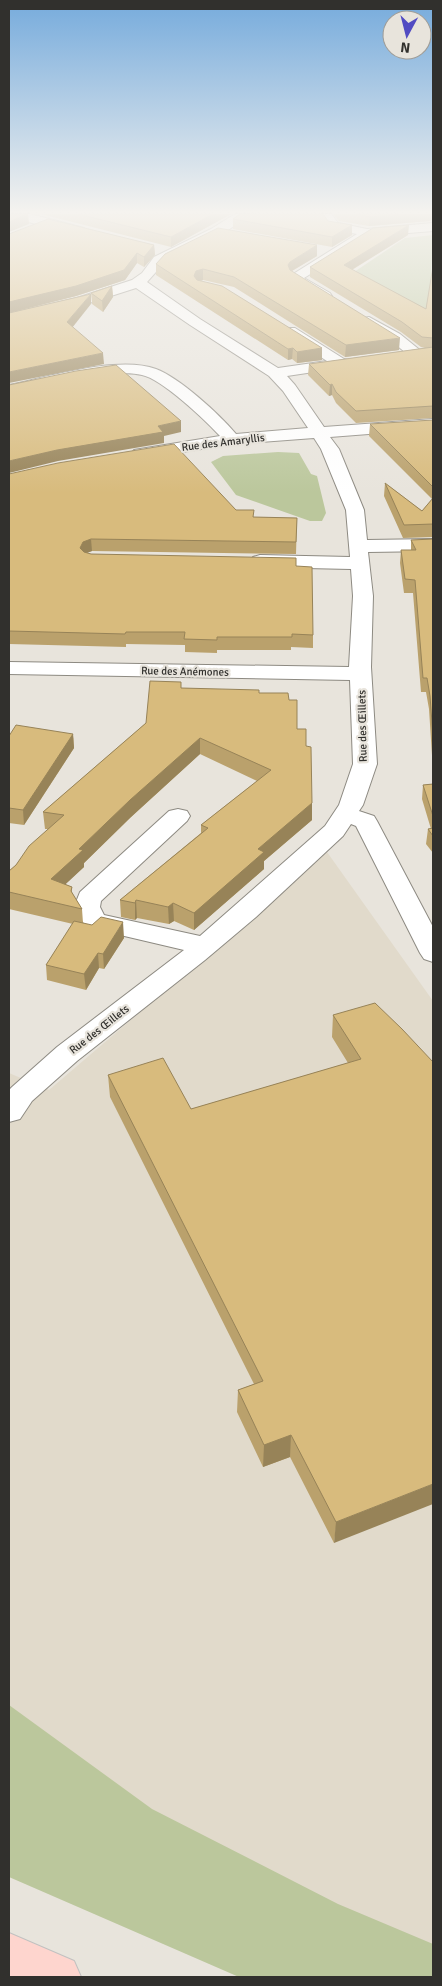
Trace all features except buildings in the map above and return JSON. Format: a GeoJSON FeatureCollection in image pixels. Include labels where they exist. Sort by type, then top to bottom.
{"type":"FeatureCollection","features":[{"type":"Feature","properties":{"kind":"main road"},"geometry":{"type":"LineString","coordinates":[[9,1956],[58,1977]]}},
{"type":"Feature","properties":{"kind":"street"},"geometry":{"type":"LineString","coordinates":[[9,318],[55,307]]}},
{"type":"Feature","properties":{"kind":"street","name":"Rue des Œillets"},"geometry":{"type":"LineString","coordinates":[[9,1110],[22,1094],[67,1054],[205,946],[321,844],[346,815],[364,764],[360,666],[363,596],[355,510],[330,449],[289,388],[275,373],[174,307]]}},
{"type":"Feature","properties":{"kind":"street"},"geometry":{"type":"LineString","coordinates":[[355,314],[395,337],[416,354]]}},
{"type":"Feature","properties":{"kind":"street"},"geometry":{"type":"LineString","coordinates":[[276,322],[342,364]]}},
{"type":"Feature","properties":{"kind":"street"},"geometry":{"type":"LineString","coordinates":[[397,357],[433,352]]}},
{"type":"Feature","properties":{"kind":"street"},"geometry":{"type":"LineString","coordinates":[[275,373],[360,361]]}},
{"type":"Feature","properties":{"kind":"street"},"geometry":{"type":"LineString","coordinates":[[9,390],[104,370],[119,368],[144,370],[158,376],[223,429],[232,439]]}},
{"type":"Feature","properties":{"kind":"street","name":"Rue des Amaryllis"},"geometry":{"type":"LineString","coordinates":[[123,457],[232,439],[320,433],[411,418],[433,424]]}},
{"type":"Feature","properties":{"kind":"street"},"geometry":{"type":"LineString","coordinates":[[240,561],[358,554],[433,545]]}},
{"type":"Feature","properties":{"kind":"street","name":"Rue des Anémones"},"geometry":{"type":"LineString","coordinates":[[9,668],[361,674]]}},
{"type":"Feature","properties":{"kind":"street"},"geometry":{"type":"LineString","coordinates":[[346,815],[365,821],[433,953]]}},
{"type":"Feature","properties":{"kind":"street"},"geometry":{"type":"LineString","coordinates":[[178,816],[88,898],[87,907],[95,921],[205,946]]}},
{"type":"Feature","properties":{"kind":"shaded area"},"geometry":{"type":"Polygon","coordinates":[[[327,852],[433,1001],[433,1977],[9,1873],[9,1073],[49,1090],[327,852]]]}},
{"type":"Feature","properties":{"kind":"green space"},"geometry":{"type":"Polygon","coordinates":[[[414,307],[429,307],[429,315],[414,307]]]}},
{"type":"Feature","properties":{"kind":"green space"},"geometry":{"type":"Polygon","coordinates":[[[278,452],[299,453],[311,474],[317,476],[326,513],[322,521],[310,521],[236,495],[211,462],[223,456],[278,452]]]}},
{"type":"Feature","properties":{"kind":"green space"},"geometry":{"type":"Polygon","coordinates":[[[9,1705],[152,1809],[338,1904],[433,1944],[433,1977],[239,1977],[9,1877],[9,1705]]]}}]}
